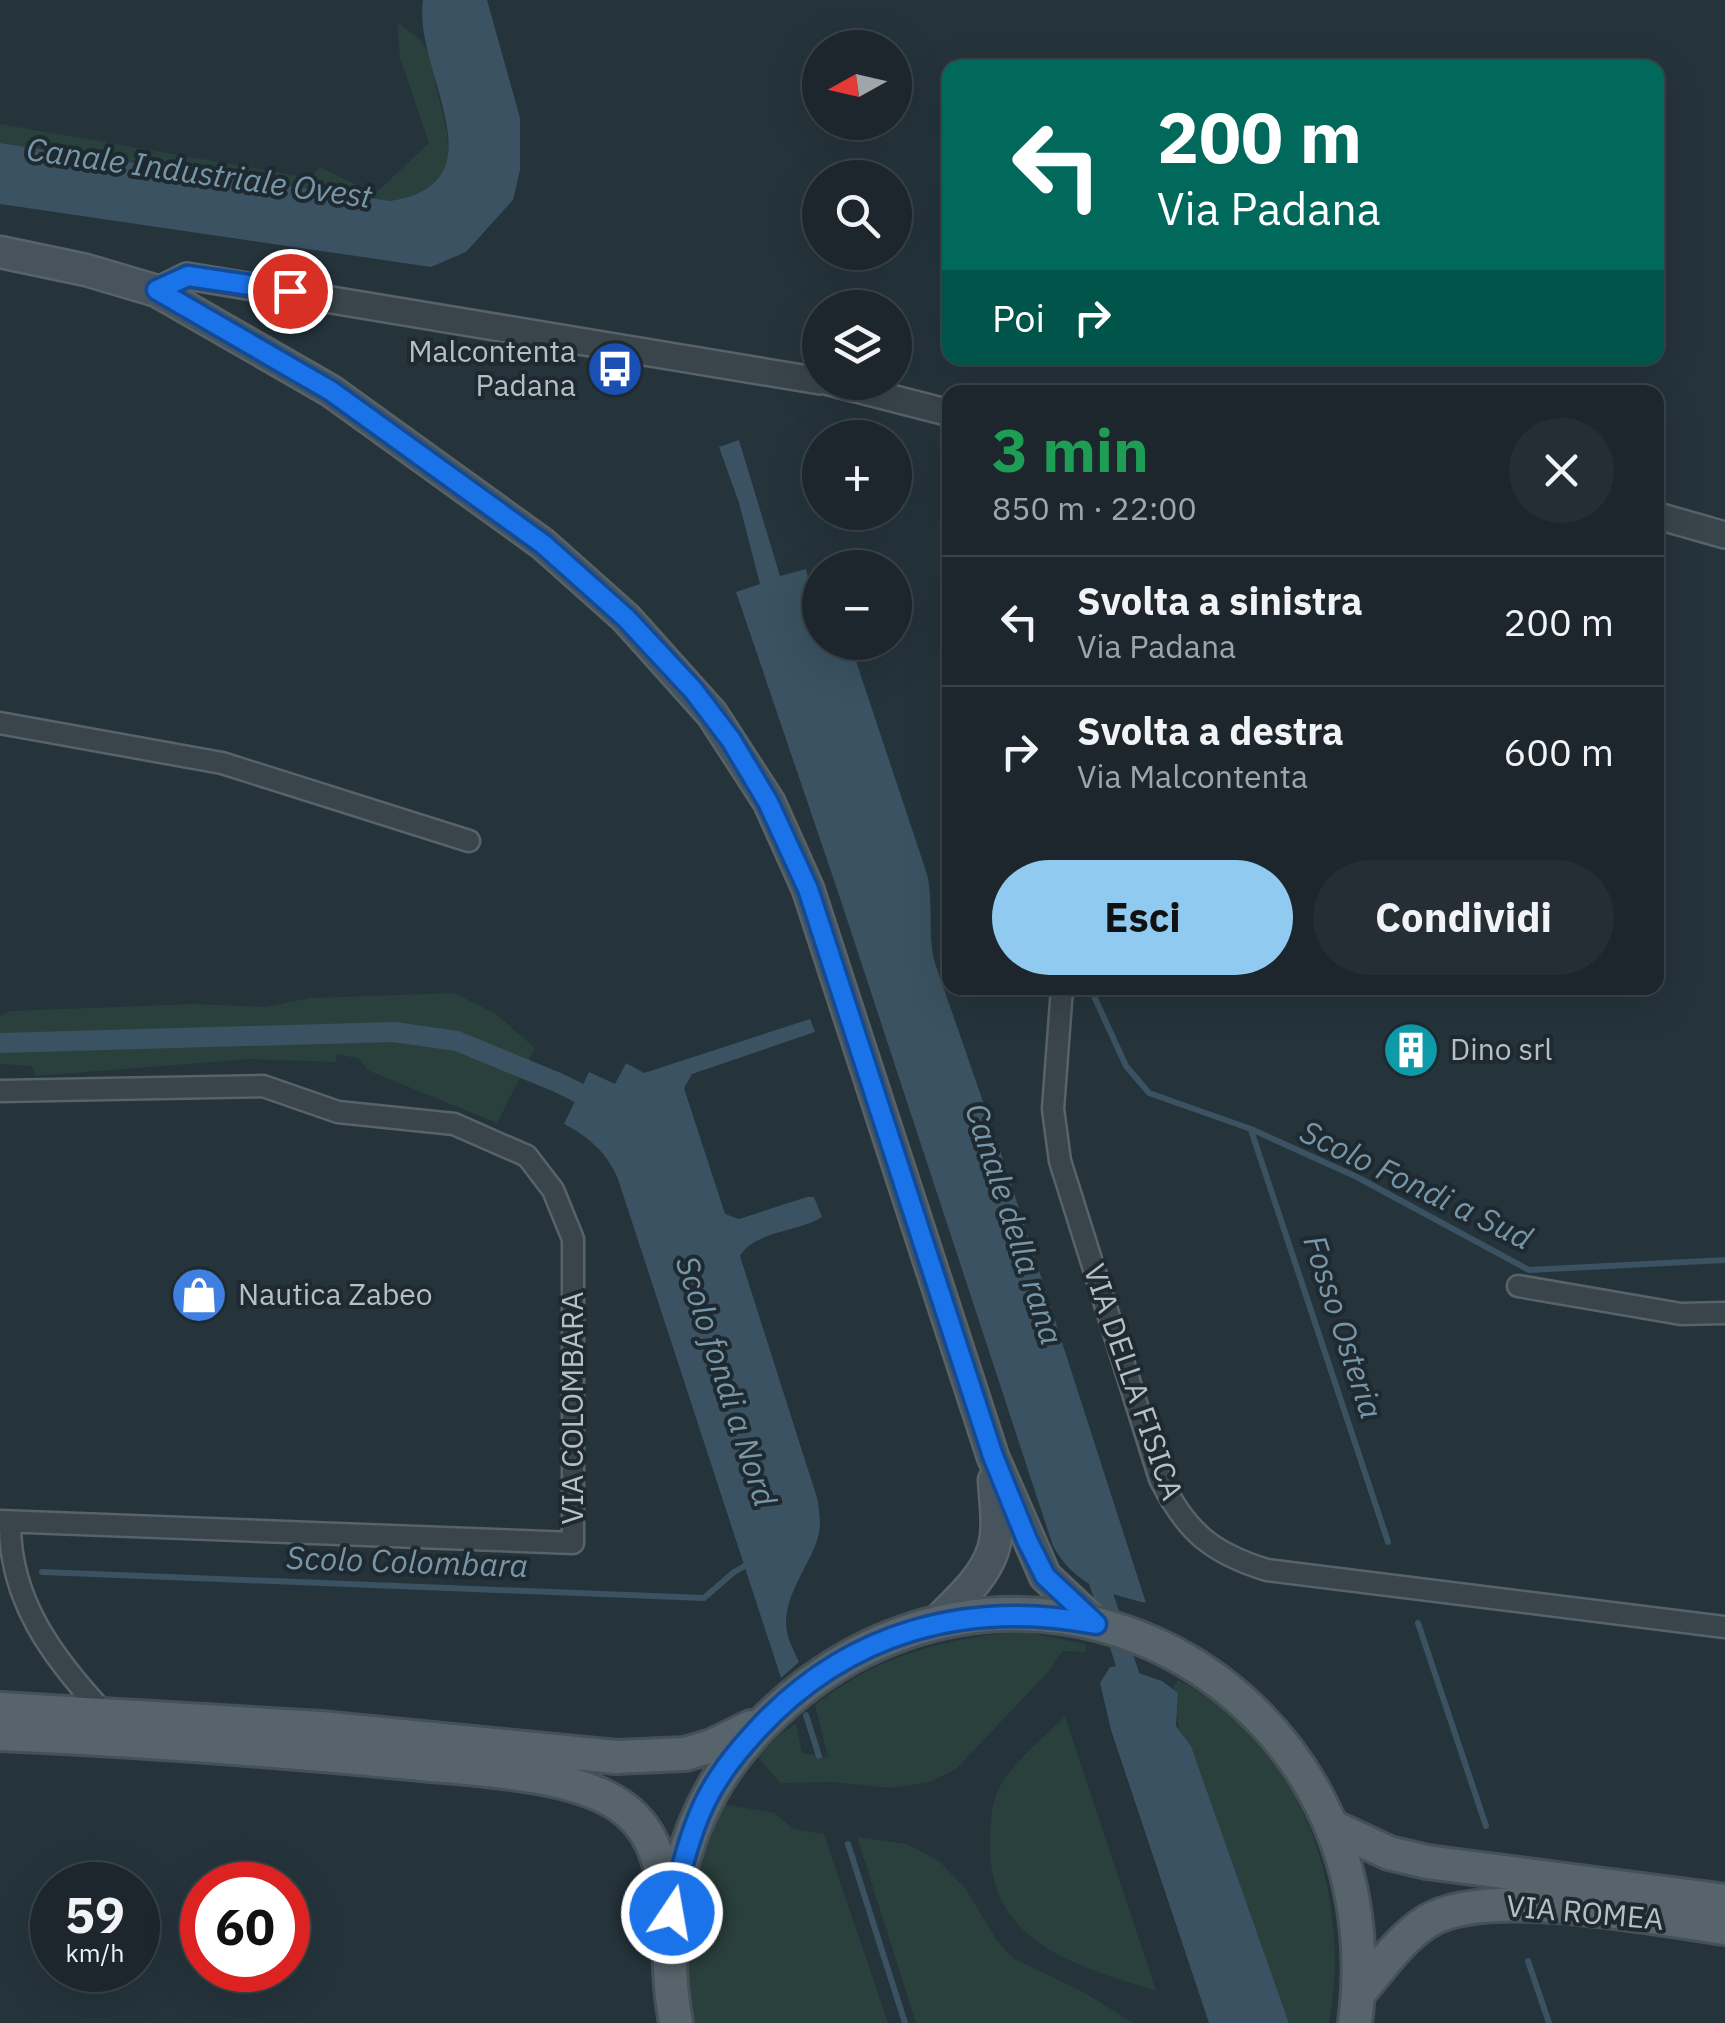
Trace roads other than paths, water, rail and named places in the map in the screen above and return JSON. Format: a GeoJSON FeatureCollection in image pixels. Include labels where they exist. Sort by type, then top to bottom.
{"type":"FeatureCollection","features":[{"type":"Feature","properties":{"kind":"main road"},"geometry":{"type":"LineString","coordinates":[[0,252],[157,290],[331,391],[543,544],[626,618],[693,690],[731,740],[781,827],[821,923],[993,1456],[1045,1576],[1096,1624]]}},
{"type":"Feature","properties":{"kind":"main road"},"geometry":{"type":"LineString","coordinates":[[934,1624],[975,1581],[993,1551],[993,1456]]}},
{"type":"Feature","properties":{"kind":"main road"},"geometry":{"type":"LineString","coordinates":[[676,2023],[669,1967],[672,1913],[681,1866],[705,1802],[734,1756],[768,1718],[828,1669],[862,1650],[934,1624],[983,1616],[1032,1615],[1096,1624],[1164,1649],[1225,1686],[1277,1736],[1299,1764],[1334,1828],[1347,1868],[1360,1952],[1356,2009]]}},
{"type":"Feature","properties":{"kind":"main road"},"geometry":{"type":"LineString","coordinates":[[0,1709],[320,1728],[626,1757],[685,1754],[712,1746],[768,1718]]}},
{"type":"Feature","properties":{"kind":"main road"},"geometry":{"type":"LineString","coordinates":[[0,1734],[362,1759],[566,1783],[620,1805],[646,1830],[654,1844],[672,1913]]}},
{"type":"Feature","properties":{"kind":"main road","name":"VIA ROMEA"},"geometry":{"type":"LineString","coordinates":[[1334,1828],[1389,1853],[1427,1862],[1725,1901]]}},
{"type":"Feature","properties":{"kind":"main road","name":"VIA ROMEA"},"geometry":{"type":"LineString","coordinates":[[1356,2009],[1408,1937],[1427,1922],[1473,1906],[1515,1904],[1725,1928]]}},
{"type":"Feature","properties":{"kind":"street"},"geometry":{"type":"LineString","coordinates":[[157,290],[188,276],[802,377]]}},
{"type":"Feature","properties":{"kind":"street"},"geometry":{"type":"LineString","coordinates":[[899,400],[942,411]]}},
{"type":"Feature","properties":{"kind":"street"},"geometry":{"type":"LineString","coordinates":[[1664,518],[1725,535]]}},
{"type":"Feature","properties":{"kind":"street"},"geometry":{"type":"LineString","coordinates":[[0,724],[222,763],[469,840]]}},
{"type":"Feature","properties":{"kind":"street","name":"VIA DELLA FISICA"},"geometry":{"type":"LineString","coordinates":[[1061,995],[1053,1109],[1060,1161],[1160,1478],[1185,1523],[1202,1540],[1267,1570],[1725,1627]]}},
{"type":"Feature","properties":{"kind":"street","name":"VIA COLOMBARA"},"geometry":{"type":"LineString","coordinates":[[0,1091],[263,1086],[338,1112],[454,1124],[526,1156],[553,1190],[573,1238],[573,1543],[5,1521]]}},
{"type":"Feature","properties":{"kind":"street"},"geometry":{"type":"LineString","coordinates":[[1518,1286],[1681,1314],[1725,1313]]}},
{"type":"Feature","properties":{"kind":"street"},"geometry":{"type":"LineString","coordinates":[[5,1521],[10,1554],[33,1617],[56,1656],[104,1714]]}},
{"type":"Feature","properties":{"kind":"water","name":"Canale Industriale Ovest"},"geometry":{"type":"Polygon","coordinates":[[[423,0],[487,0],[520,118],[520,170],[513,200],[466,252],[431,267],[0,204],[0,143],[390,201],[424,190],[443,172],[449,148],[423,28],[423,0]]]}},
{"type":"Feature","properties":{"kind":"water"},"geometry":{"type":"Polygon","coordinates":[[[739,440],[780,576],[802,570],[802,660],[856,660],[927,874],[931,941],[942,995],[946,995],[1005,1165],[1146,1603],[1081,1579],[1053,1546],[736,592],[760,584],[739,503],[719,447],[739,440]]]}},
{"type":"Feature","properties":{"kind":"water"},"geometry":{"type":"Polygon","coordinates":[[[810,1019],[815,1032],[692,1074],[684,1088],[725,1214],[739,1219],[814,1197],[822,1217],[755,1241],[740,1256],[818,1501],[820,1529],[816,1544],[792,1593],[786,1619],[788,1636],[799,1662],[781,1678],[618,1179],[596,1147],[564,1124],[589,1072],[615,1084],[626,1063],[644,1073],[810,1019]]]}},
{"type":"Feature","properties":{"kind":"water"},"geometry":{"type":"Polygon","coordinates":[[[1118,1666],[1162,1681],[1178,1693],[1176,1726],[1191,1746],[1289,2023],[1209,2023],[1111,1730],[1100,1683],[1110,1667],[1118,1666]]]}},
{"type":"Feature","properties":{"kind":"waterway","name":"Scolo Fondi a Sud"},"geometry":{"type":"LineString","coordinates":[[1093,995],[1126,1066],[1149,1093],[1251,1129],[1357,1177],[1529,1270],[1725,1260]]}},
{"type":"Feature","properties":{"kind":"waterway"},"geometry":{"type":"LineString","coordinates":[[0,1043],[394,1032],[457,1041],[603,1105]]}},
{"type":"Feature","properties":{"kind":"waterway","name":"Fosso Osteria"},"geometry":{"type":"LineString","coordinates":[[1251,1130],[1388,1542]]}},
{"type":"Feature","properties":{"kind":"waterway","name":"Scolo Colombara"},"geometry":{"type":"LineString","coordinates":[[42,1572],[704,1598],[748,1564]]}},
{"type":"Feature","properties":{"kind":"waterway","name":"Canale della rana"},"geometry":{"type":"LineString","coordinates":[[1094,1567],[1135,1692]]}},
{"type":"Feature","properties":{"kind":"waterway","name":"Fosso Osteria"},"geometry":{"type":"LineString","coordinates":[[1418,1623],[1486,1826]]}},
{"type":"Feature","properties":{"kind":"waterway","name":"Scolo fondi a Nord"},"geometry":{"type":"LineString","coordinates":[[806,1715],[819,1756]]}},
{"type":"Feature","properties":{"kind":"waterway","name":"Scolo fondi a Nord"},"geometry":{"type":"LineString","coordinates":[[848,1844],[905,2023]]}},
{"type":"Feature","properties":{"kind":"waterway","name":"Fosso Osteria"},"geometry":{"type":"LineString","coordinates":[[1528,1961],[1549,2023]]}},
{"type":"Feature","properties":{"kind":"place","name":"Malcontenta Padana"},"geometry":{"type":"Point","coordinates":[615,369]}},
{"type":"Feature","properties":{"kind":"place","name":"Dino srl"},"geometry":{"type":"Point","coordinates":[1411,1050]}},
{"type":"Feature","properties":{"kind":"place","name":"Nautica Zabeo"},"geometry":{"type":"Point","coordinates":[199,1295]}}]}
